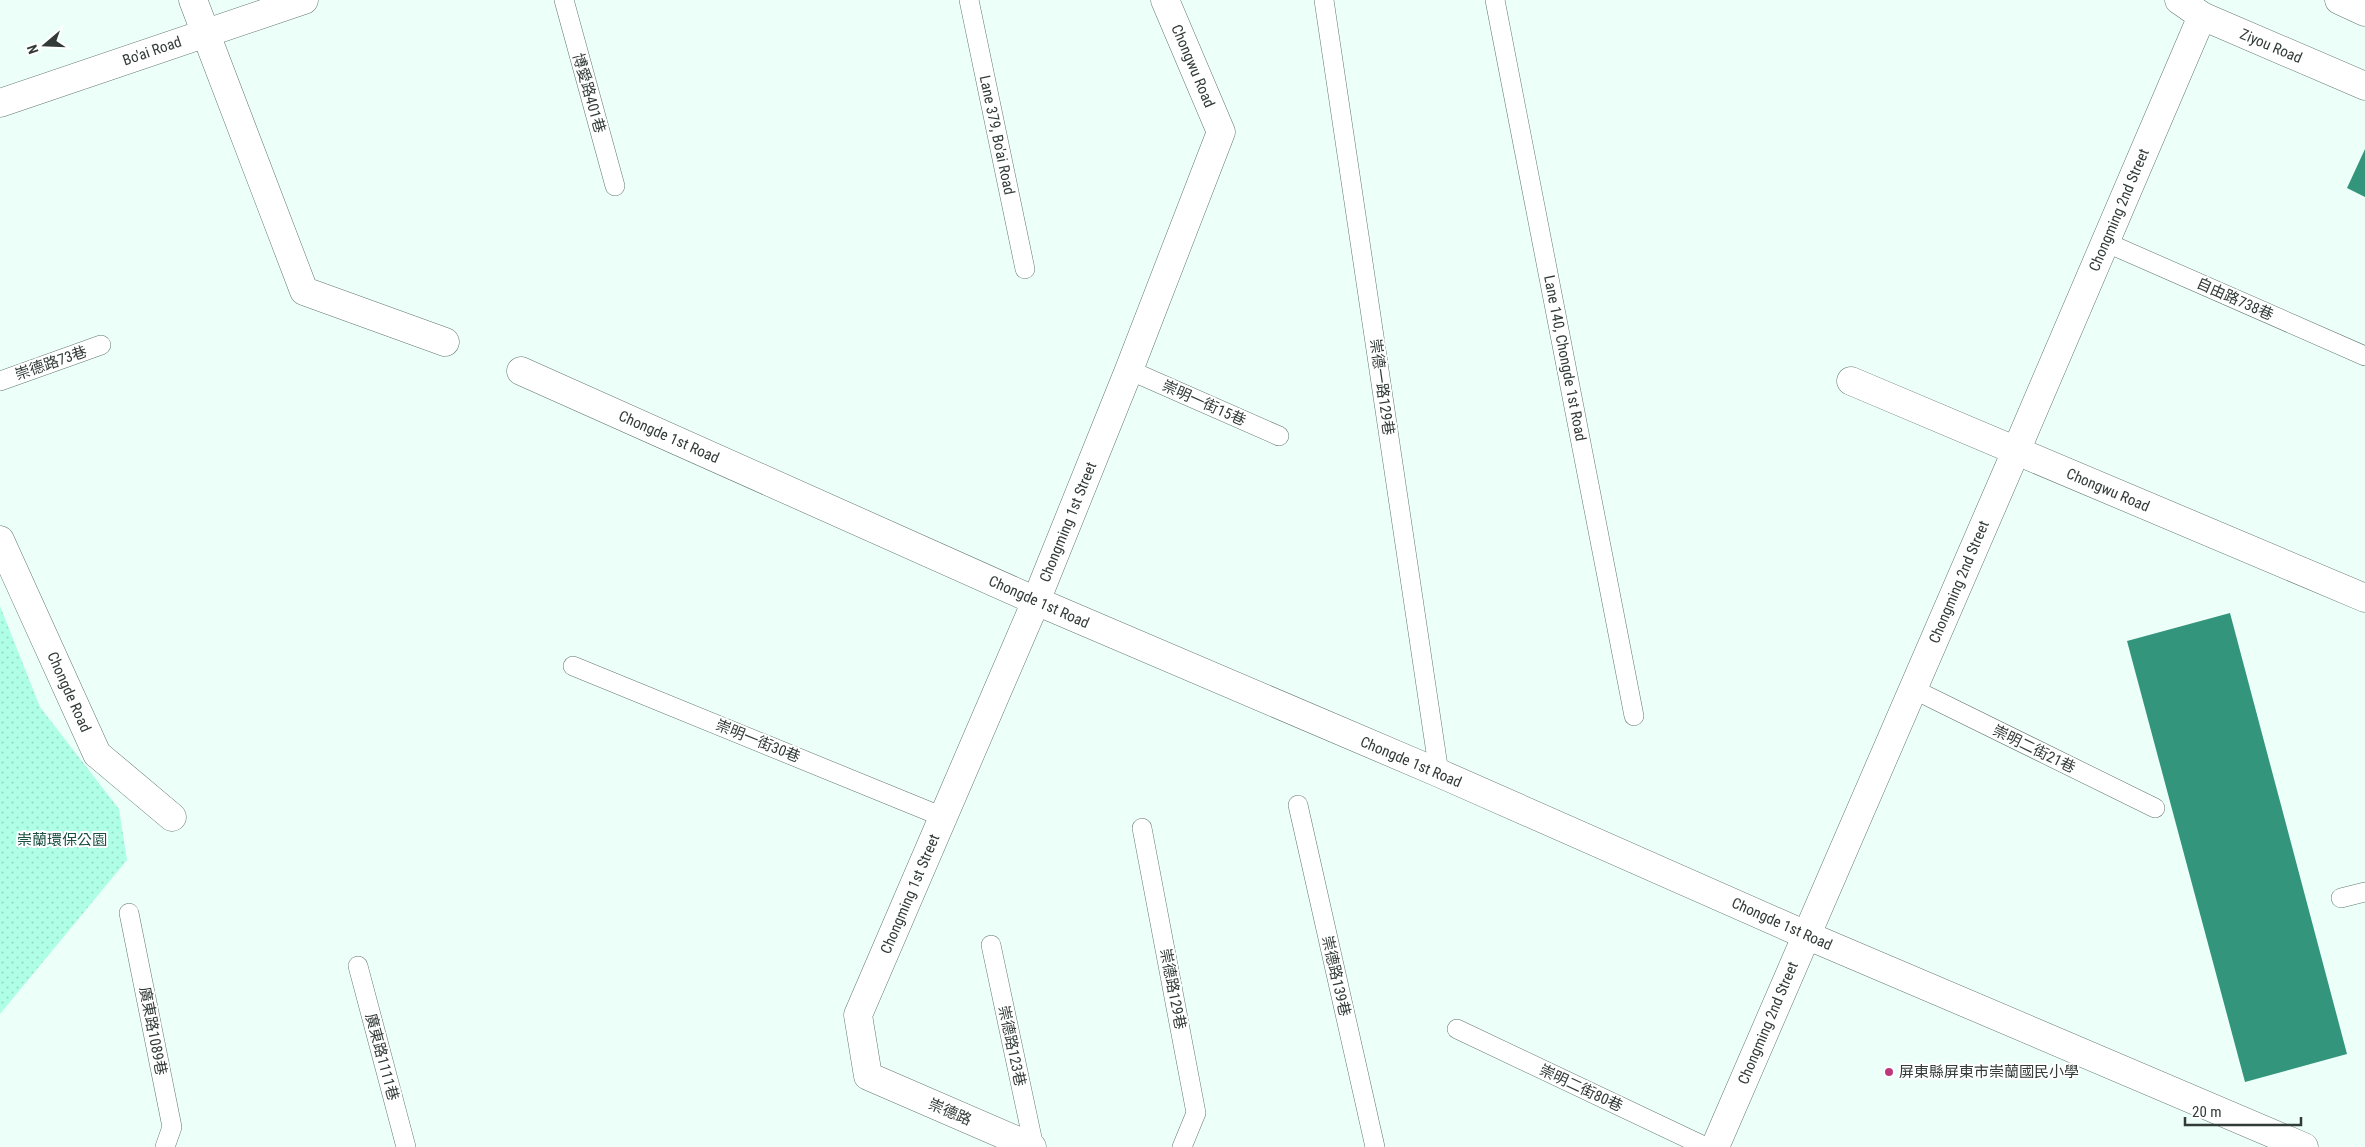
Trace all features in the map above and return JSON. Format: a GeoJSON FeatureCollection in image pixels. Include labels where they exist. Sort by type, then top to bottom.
{"type":"FeatureCollection","features":[{"type":"Feature","properties":{"kind":"street"},"geometry":{"type":"LineString","coordinates":[[193,0],[304,291],[445,342]]}},
{"type":"Feature","properties":{"kind":"street","name":"Bo'ai Road"},"geometry":{"type":"LineString","coordinates":[[0,103],[304,0]]}},
{"type":"Feature","properties":{"kind":"street","name":"Chongwu Road"},"geometry":{"type":"LineString","coordinates":[[1165,0],[1220,132]]}},
{"type":"Feature","properties":{"kind":"street","name":"Ziyou Road"},"geometry":{"type":"LineString","coordinates":[[2179,0],[2202,16],[2365,86]]}},
{"type":"Feature","properties":{"kind":"street"},"geometry":{"type":"LineString","coordinates":[[2339,0],[2365,12]]}},
{"type":"Feature","properties":{"kind":"street","name":"Chongming 2nd Street"},"geometry":{"type":"LineString","coordinates":[[1715,1147],[2202,16]]}},
{"type":"Feature","properties":{"kind":"street","name":"Chongming 1st Street"},"geometry":{"type":"LineString","coordinates":[[868,1076],[858,1015],[1036,601],[1129,370],[1220,132]]}},
{"type":"Feature","properties":{"kind":"street","name":"Chongde 1st Road"},"geometry":{"type":"LineString","coordinates":[[521,371],[1036,601],[1439,773],[1806,935],[2304,1147]]}},
{"type":"Feature","properties":{"kind":"street","name":"Chongwu Road"},"geometry":{"type":"LineString","coordinates":[[1851,381],[2365,598]]}},
{"type":"Feature","properties":{"kind":"street","name":"Chongde Road"},"geometry":{"type":"LineString","coordinates":[[0,540],[97,754],[172,818]]}},
{"type":"Feature","properties":{"kind":"street","name":"崇德路"},"geometry":{"type":"LineString","coordinates":[[868,1076],[1033,1147]]}},
{"type":"Feature","properties":{"kind":"lane","name":"博愛路401巷"},"geometry":{"type":"LineString","coordinates":[[564,0],[615,186]]}},
{"type":"Feature","properties":{"kind":"lane","name":"Lane 379, Bo'ai Road"},"geometry":{"type":"LineString","coordinates":[[969,0],[1025,269]]}},
{"type":"Feature","properties":{"kind":"lane","name":"崇德一路129巷"},"geometry":{"type":"LineString","coordinates":[[1324,0],[1439,773]]}},
{"type":"Feature","properties":{"kind":"lane","name":"Lane 140, Chongde 1st Road"},"geometry":{"type":"LineString","coordinates":[[1495,0],[1634,716]]}},
{"type":"Feature","properties":{"kind":"lane","name":"自由路738巷"},"geometry":{"type":"LineString","coordinates":[[2105,242],[2365,356]]}},
{"type":"Feature","properties":{"kind":"lane","name":"崇德路73巷"},"geometry":{"type":"LineString","coordinates":[[0,381],[101,345]]}},
{"type":"Feature","properties":{"kind":"lane","name":"崇明一街15巷"},"geometry":{"type":"LineString","coordinates":[[1129,370],[1279,436]]}},
{"type":"Feature","properties":{"kind":"lane","name":"崇明一街30巷"},"geometry":{"type":"LineString","coordinates":[[573,666],[943,817]]}},
{"type":"Feature","properties":{"kind":"lane","name":"崇明二街21巷"},"geometry":{"type":"LineString","coordinates":[[1913,689],[2155,808]]}},
{"type":"Feature","properties":{"kind":"lane","name":"崇德路139巷"},"geometry":{"type":"LineString","coordinates":[[1298,805],[1375,1147]]}},
{"type":"Feature","properties":{"kind":"lane","name":"崇德路129巷"},"geometry":{"type":"LineString","coordinates":[[1142,828],[1196,1113],[1182,1147]]}},
{"type":"Feature","properties":{"kind":"lane"},"geometry":{"type":"LineString","coordinates":[[2341,898],[2365,892]]}},
{"type":"Feature","properties":{"kind":"lane","name":"廣東路1089巷"},"geometry":{"type":"LineString","coordinates":[[129,914],[172,1127],[165,1147]]}},
{"type":"Feature","properties":{"kind":"lane","name":"崇德路123巷"},"geometry":{"type":"LineString","coordinates":[[991,945],[1033,1147]]}},
{"type":"Feature","properties":{"kind":"lane","name":"廣東路1111巷"},"geometry":{"type":"LineString","coordinates":[[358,966],[406,1147]]}},
{"type":"Feature","properties":{"kind":"lane","name":"崇明二街80巷"},"geometry":{"type":"LineString","coordinates":[[1457,1029],[1706,1147]]}},
{"type":"Feature","properties":{"kind":"green space","name":"崇蘭環保公園"},"geometry":{"type":"Polygon","coordinates":[[[0,606],[40,707],[119,809],[127,860],[0,1014],[0,606]]]}},
{"type":"Feature","properties":{"kind":"building"},"geometry":{"type":"Polygon","coordinates":[[[2365,149],[2365,197],[2347,188],[2365,149]]]}},
{"type":"Feature","properties":{"kind":"building"},"geometry":{"type":"Polygon","coordinates":[[[2230,613],[2347,1054],[2245,1082],[2127,641],[2230,613]]]}},
{"type":"Feature","properties":{"kind":"place","name":"屏東縣屏東市崇蘭國民小學"},"geometry":{"type":"Point","coordinates":[1889,1072]}}]}
